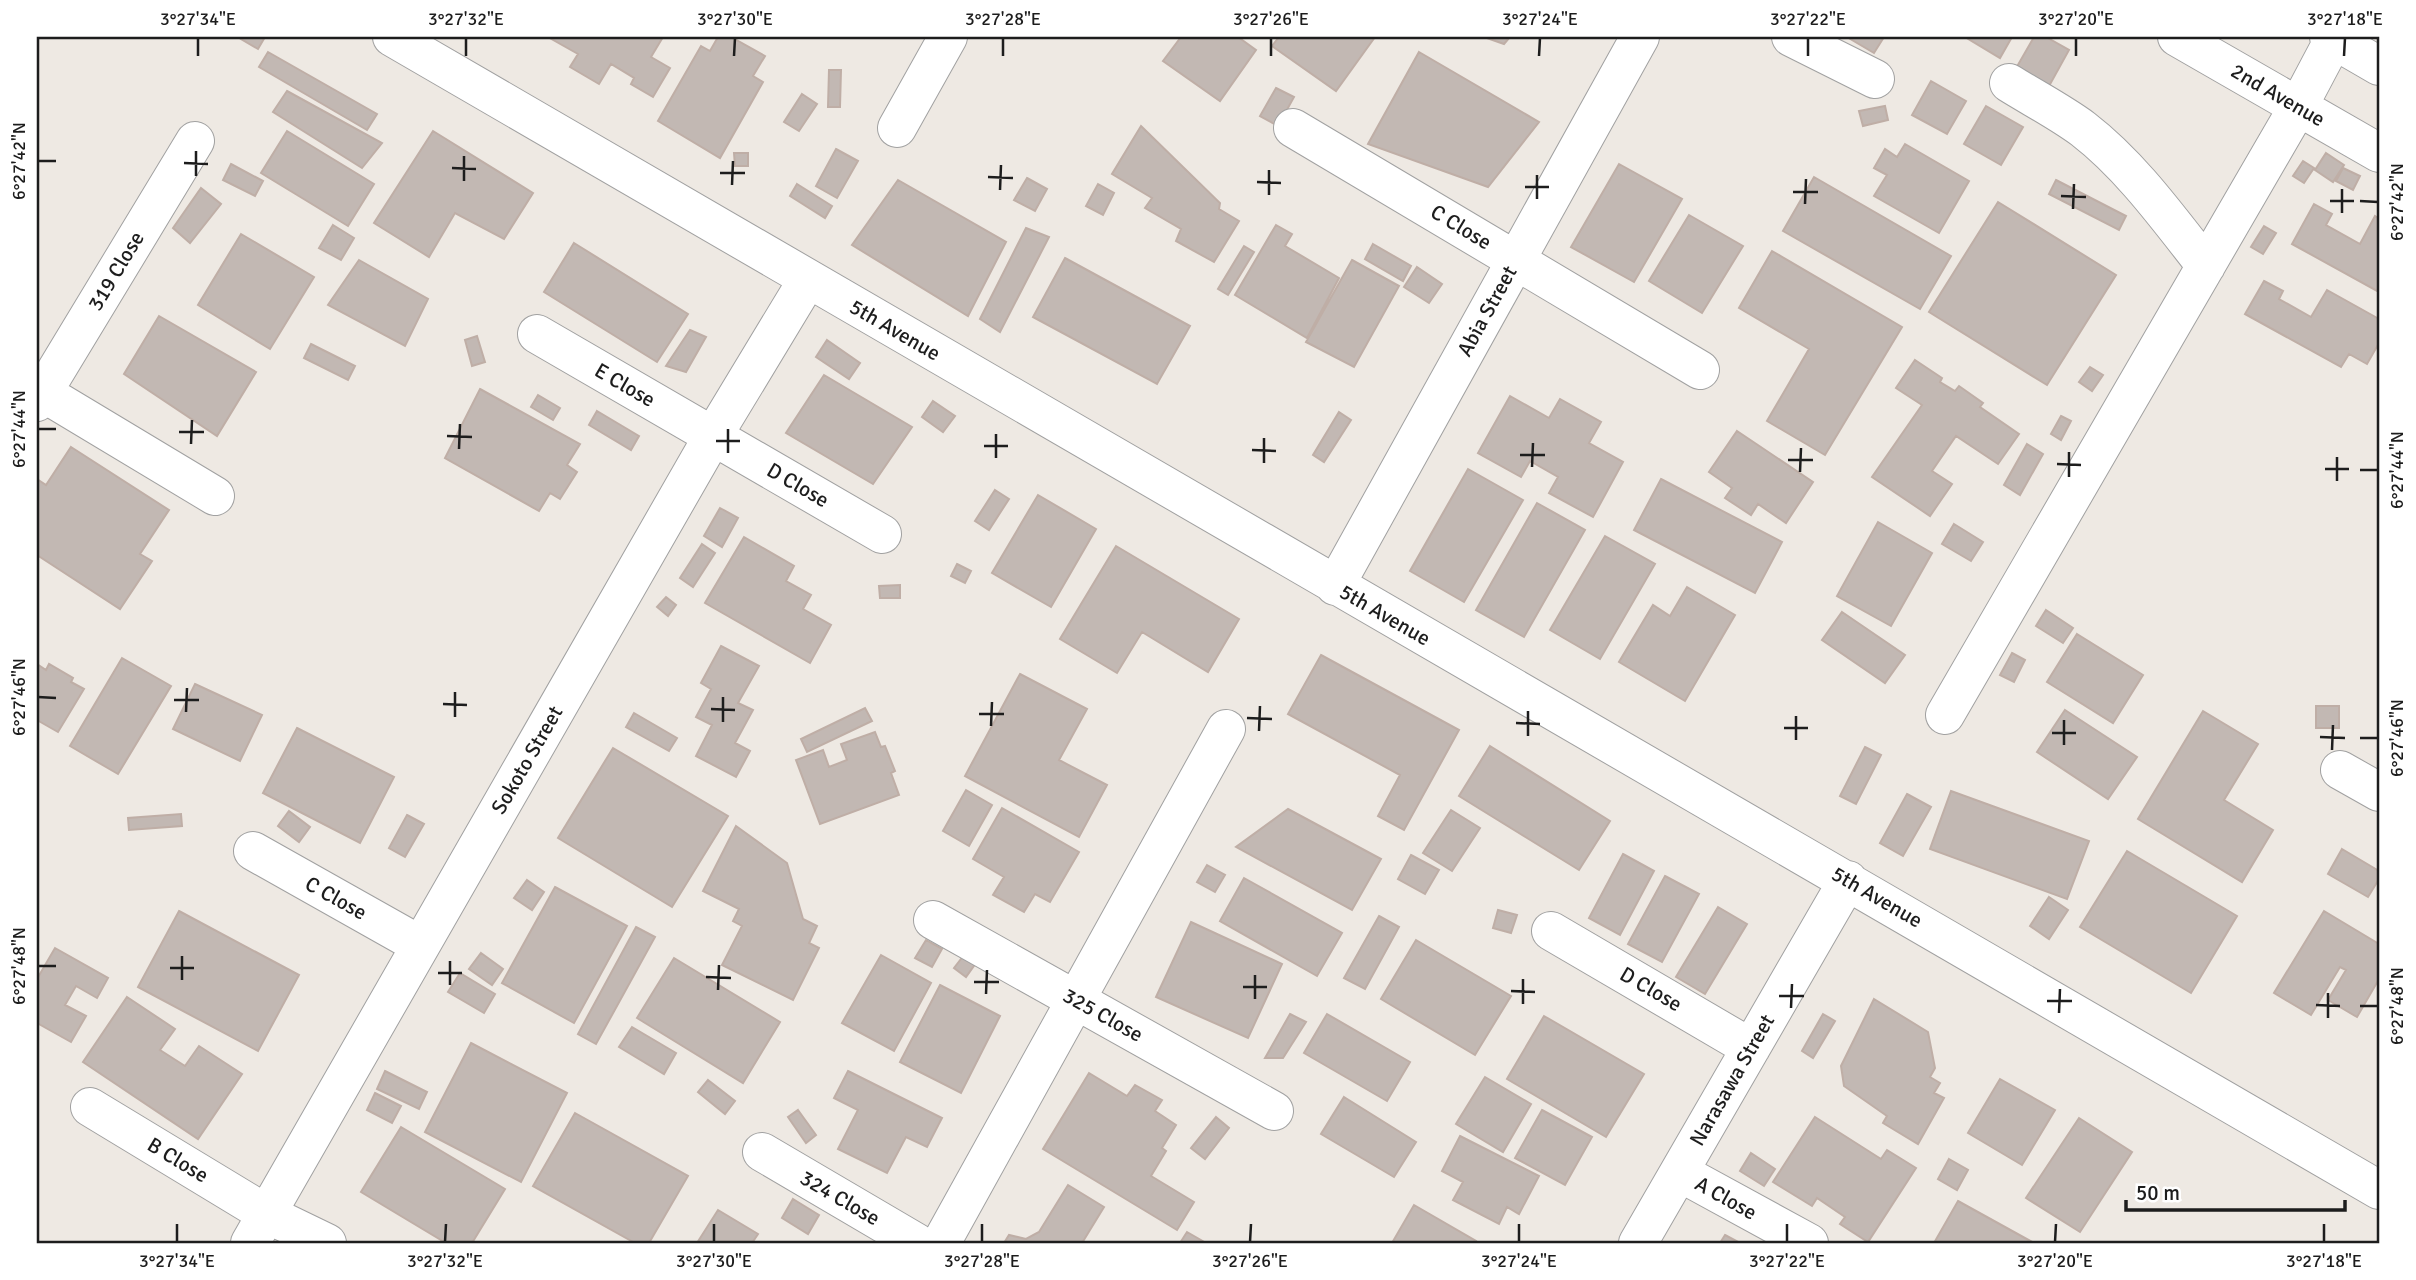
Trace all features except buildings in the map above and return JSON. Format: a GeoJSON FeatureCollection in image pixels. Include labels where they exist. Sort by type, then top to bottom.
{"type":"FeatureCollection","features":[{"type":"Feature","properties":{"kind":"street","name":"5th Avenue"},"geometry":{"type":"LineString","coordinates":[[392,37],[2379,1189]]}},
{"type":"Feature","properties":{"kind":"street"},"geometry":{"type":"LineString","coordinates":[[897,128],[948,37]]}},
{"type":"Feature","properties":{"kind":"street","name":"Abia Street"},"geometry":{"type":"LineString","coordinates":[[1335,586],[1640,37]]}},
{"type":"Feature","properties":{"kind":"street"},"geometry":{"type":"LineString","coordinates":[[1791,37],[1875,79]]}},
{"type":"Feature","properties":{"kind":"street","name":"2nd Avenue"},"geometry":{"type":"LineString","coordinates":[[2177,37],[2379,153]]}},
{"type":"Feature","properties":{"kind":"street"},"geometry":{"type":"LineString","coordinates":[[1945,715],[2298,107],[2332,38],[2379,66]]}},
{"type":"Feature","properties":{"kind":"street"},"geometry":{"type":"LineString","coordinates":[[2009,83],[2082,128],[2100,144],[2158,204],[2206,267]]}},
{"type":"Feature","properties":{"kind":"street","name":"C Close"},"geometry":{"type":"LineString","coordinates":[[1293,128],[1700,370]]}},
{"type":"Feature","properties":{"kind":"street","name":"319 Close"},"geometry":{"type":"LineString","coordinates":[[39,394],[195,141]]}},
{"type":"Feature","properties":{"kind":"street","name":"Sokoto Street"},"geometry":{"type":"LineString","coordinates":[[258,1228],[713,436],[808,279]]}},
{"type":"Feature","properties":{"kind":"street","name":"E Close"},"geometry":{"type":"LineString","coordinates":[[537,334],[713,436]]}},
{"type":"Feature","properties":{"kind":"street"},"geometry":{"type":"LineString","coordinates":[[39,394],[215,496]]}},
{"type":"Feature","properties":{"kind":"street","name":"D Close"},"geometry":{"type":"LineString","coordinates":[[713,436],[882,534]]}},
{"type":"Feature","properties":{"kind":"street"},"geometry":{"type":"LineString","coordinates":[[941,1243],[1226,729]]}},
{"type":"Feature","properties":{"kind":"street"},"geometry":{"type":"LineString","coordinates":[[2340,771],[2379,792]]}},
{"type":"Feature","properties":{"kind":"street","name":"C Close"},"geometry":{"type":"LineString","coordinates":[[253,851],[420,945]]}},
{"type":"Feature","properties":{"kind":"street","name":"Narasawa Street"},"geometry":{"type":"LineString","coordinates":[[1638,1243],[1848,880]]}},
{"type":"Feature","properties":{"kind":"street","name":"325 Close"},"geometry":{"type":"LineString","coordinates":[[933,920],[1274,1111]]}},
{"type":"Feature","properties":{"kind":"street","name":"D Close"},"geometry":{"type":"LineString","coordinates":[[1551,930],[1751,1048]]}},
{"type":"Feature","properties":{"kind":"street","name":"B Close"},"geometry":{"type":"LineString","coordinates":[[90,1107],[258,1228]]}},
{"type":"Feature","properties":{"kind":"street","name":"324 Close"},"geometry":{"type":"LineString","coordinates":[[762,1152],[917,1243]]}},
{"type":"Feature","properties":{"kind":"street","name":"A Close"},"geometry":{"type":"LineString","coordinates":[[1679,1172],[1809,1243]]}},
{"type":"Feature","properties":{"kind":"street"},"geometry":{"type":"LineString","coordinates":[[258,1228],[327,1243]]}}]}
